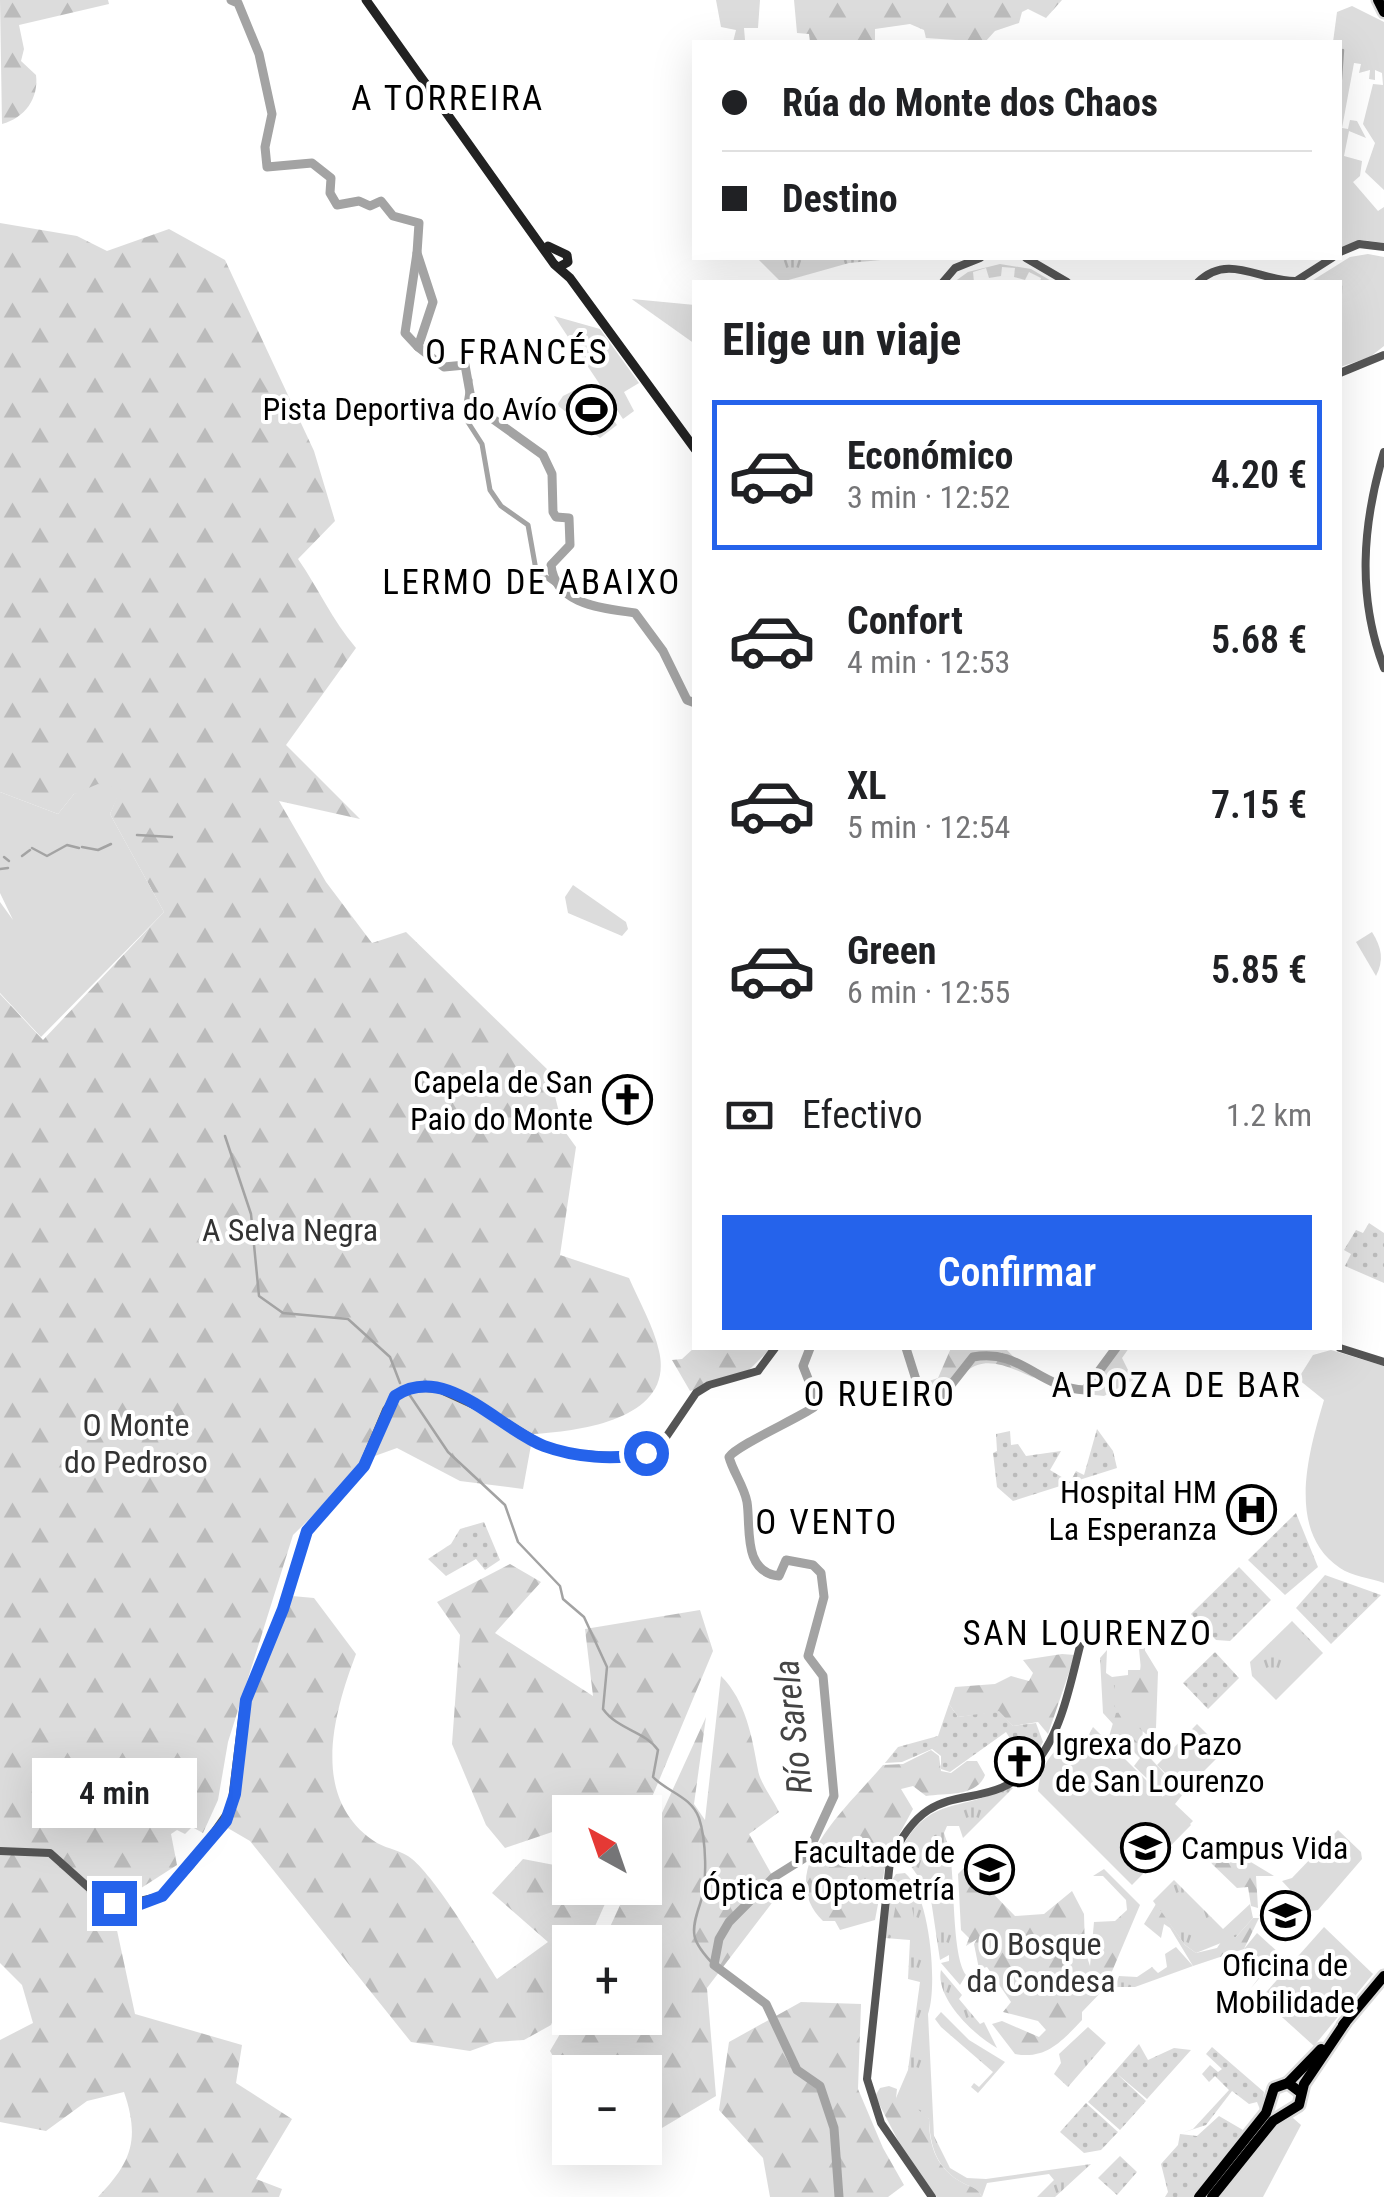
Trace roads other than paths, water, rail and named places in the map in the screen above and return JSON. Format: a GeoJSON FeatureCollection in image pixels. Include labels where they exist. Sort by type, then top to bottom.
{"type":"FeatureCollection","features":[{"type":"Feature","properties":{"kind":"main road"},"geometry":{"type":"LineString","coordinates":[[366,0],[692,445]]}},
{"type":"Feature","properties":{"kind":"main road"},"geometry":{"type":"LineString","coordinates":[[1378,0],[1384,12]]}},
{"type":"Feature","properties":{"kind":"main road"},"geometry":{"type":"LineString","coordinates":[[1199,2197],[1263,2117],[1274,2088],[1288,2082],[1384,1976]]}},
{"type":"Feature","properties":{"kind":"main road"},"geometry":{"type":"LineString","coordinates":[[1212,2197],[1283,2113],[1296,2109],[1300,2092],[1345,2023]]}},
{"type":"Feature","properties":{"kind":"main road"},"geometry":{"type":"LineString","coordinates":[[1288,2082],[1300,2092]]}},
{"type":"Feature","properties":{"kind":"main road"},"geometry":{"type":"LineString","coordinates":[[1270,2101],[1283,2113]]}},
{"type":"Feature","properties":{"kind":"street"},"geometry":{"type":"LineString","coordinates":[[1342,251],[1363,244],[1384,246]]}},
{"type":"Feature","properties":{"kind":"street"},"geometry":{"type":"LineString","coordinates":[[945,280],[955,268],[975,260]]}},
{"type":"Feature","properties":{"kind":"street"},"geometry":{"type":"LineString","coordinates":[[1029,260],[1064,280]]}},
{"type":"Feature","properties":{"kind":"street"},"geometry":{"type":"LineString","coordinates":[[1298,280],[1329,260]]}},
{"type":"Feature","properties":{"kind":"street"},"geometry":{"type":"LineString","coordinates":[[1201,280],[1224,267],[1291,280]]}},
{"type":"Feature","properties":{"kind":"street"},"geometry":{"type":"LineString","coordinates":[[1342,372],[1383,355]]}},
{"type":"Feature","properties":{"kind":"street"},"geometry":{"type":"LineString","coordinates":[[1382,663],[1364,601],[1365,556],[1384,452]]}},
{"type":"Feature","properties":{"kind":"street"},"geometry":{"type":"LineString","coordinates":[[1342,1349],[1384,1362]]}},
{"type":"Feature","properties":{"kind":"street"},"geometry":{"type":"LineString","coordinates":[[0,1851],[50,1854],[92,1892],[114,1903],[138,1905],[170,1889],[229,1815],[246,1700],[283,1609],[307,1531],[367,1460],[392,1400],[415,1386],[456,1395],[531,1440],[566,1453],[618,1458],[646,1453],[670,1438],[696,1393],[709,1384],[751,1375],[764,1366],[774,1350]]}},
{"type":"Feature","properties":{"kind":"street"},"geometry":{"type":"LineString","coordinates":[[932,2197],[881,2123],[867,2079],[890,1861],[904,1833],[927,1808],[948,1799],[985,1796],[1033,1766],[1048,1744],[1080,1646]]}},
{"type":"Feature","properties":{"kind":"waterway","name":"Río Sarela"},"geometry":{"type":"LineString","coordinates":[[231,0],[238,3],[259,54],[272,114],[265,147],[267,167],[312,163],[331,178],[330,193],[337,205],[359,201],[370,206],[381,201],[393,216],[419,223],[417,253],[433,302],[418,347],[444,367],[465,365],[472,404],[543,455],[552,474],[553,512],[556,517],[569,518],[570,545],[551,565],[561,589],[582,602],[635,613],[663,651],[687,700],[692,702]]}},
{"type":"Feature","properties":{"kind":"waterway"},"geometry":{"type":"LineString","coordinates":[[1342,64],[1343,50]]}},
{"type":"Feature","properties":{"kind":"waterway","name":"Río Sarela"},"geometry":{"type":"LineString","coordinates":[[417,253],[405,333],[418,347]]}},
{"type":"Feature","properties":{"kind":"waterway"},"geometry":{"type":"LineString","coordinates":[[470,380],[464,416],[482,444],[490,490],[501,506],[528,525],[536,570],[564,590]]}},
{"type":"Feature","properties":{"kind":"waterway"},"geometry":{"type":"LineString","coordinates":[[137,835],[172,837]]}},
{"type":"Feature","properties":{"kind":"waterway"},"geometry":{"type":"LineString","coordinates":[[82,847],[98,850],[111,844]]}},
{"type":"Feature","properties":{"kind":"waterway"},"geometry":{"type":"LineString","coordinates":[[32,848],[47,856],[67,845],[79,848]]}},
{"type":"Feature","properties":{"kind":"waterway"},"geometry":{"type":"LineString","coordinates":[[22,856],[30,850]]}},
{"type":"Feature","properties":{"kind":"waterway"},"geometry":{"type":"LineString","coordinates":[[4,857],[9,861]]}},
{"type":"Feature","properties":{"kind":"waterway"},"geometry":{"type":"LineString","coordinates":[[0,869],[8,868]]}},
{"type":"Feature","properties":{"kind":"waterway"},"geometry":{"type":"LineString","coordinates":[[225,1136],[251,1214],[259,1296],[283,1313],[348,1319],[390,1357],[400,1383]]}},
{"type":"Feature","properties":{"kind":"waterway","name":"Río Sarela"},"geometry":{"type":"LineString","coordinates":[[809,1350],[803,1366],[816,1399],[814,1407],[729,1457],[746,1496],[751,1547],[759,1566],[779,1576],[786,1560],[813,1565],[821,1573],[824,1597],[808,1656],[823,1676],[834,1796],[806,1857],[774,1877],[729,1922],[719,1939],[714,1965],[766,2004],[797,2070],[820,2086],[834,2128],[839,2197]]}},
{"type":"Feature","properties":{"kind":"waterway","name":"Río Sarela"},"geometry":{"type":"LineString","coordinates":[[907,1350],[918,1386],[943,1395],[973,1357],[990,1356],[1017,1363],[1054,1383],[1085,1390],[1115,1350]]}},
{"type":"Feature","properties":{"kind":"waterway"},"geometry":{"type":"LineString","coordinates":[[409,1394],[448,1452],[505,1505],[518,1542],[560,1586],[563,1599],[584,1617],[607,1667],[603,1709],[616,1722],[653,1744],[658,1750],[653,1777],[685,1799],[699,1818],[705,1861],[695,1936],[714,1965]]}},
{"type":"Feature","properties":{"kind":"place","name":"Pista Deportiva do Avío"},"geometry":{"type":"Point","coordinates":[592,409]}},
{"type":"Feature","properties":{"kind":"place","name":"Capela de San Paio do Monte"},"geometry":{"type":"Point","coordinates":[628,1100]}},
{"type":"Feature","properties":{"kind":"place","name":"Hospital HM La Esperanza"},"geometry":{"type":"Point","coordinates":[1252,1510]}},
{"type":"Feature","properties":{"kind":"place","name":"Igrexa do Pazo de San Lourenzo"},"geometry":{"type":"Point","coordinates":[1020,1762]}},
{"type":"Feature","properties":{"kind":"place","name":"Campus Vida"},"geometry":{"type":"Point","coordinates":[1146,1848]}},
{"type":"Feature","properties":{"kind":"place","name":"Facultade de Óptica e Optometría"},"geometry":{"type":"Point","coordinates":[990,1870]}},
{"type":"Feature","properties":{"kind":"place","name":"Oficina de Mobilidade"},"geometry":{"type":"Point","coordinates":[1285,1915]}},
{"type":"Feature","properties":{"kind":"district","name":"A TORREIRA"},"geometry":{"type":"Point","coordinates":[448,98]}},
{"type":"Feature","properties":{"kind":"district","name":"O FRANCÉS"},"geometry":{"type":"Point","coordinates":[517,352]}},
{"type":"Feature","properties":{"kind":"district","name":"LERMO DE ABAIXO"},"geometry":{"type":"Point","coordinates":[532,582]}},
{"type":"Feature","properties":{"kind":"district","name":"A POZA DE BAR"},"geometry":{"type":"Point","coordinates":[1177,1385]}},
{"type":"Feature","properties":{"kind":"district","name":"O RUEIRO"},"geometry":{"type":"Point","coordinates":[880,1394]}},
{"type":"Feature","properties":{"kind":"district","name":"O VENTO"},"geometry":{"type":"Point","coordinates":[827,1522]}},
{"type":"Feature","properties":{"kind":"district","name":"SAN LOURENZO"},"geometry":{"type":"Point","coordinates":[1088,1633]}},
{"type":"Feature","properties":{"kind":"park label","name":"A Selva Negra"},"geometry":{"type":"Point","coordinates":[290,1230]}},
{"type":"Feature","properties":{"kind":"park label","name":"O Monte do Pedroso"},"geometry":{"type":"Point","coordinates":[136,1444]}},
{"type":"Feature","properties":{"kind":"park label","name":"O Bosque da Condesa"},"geometry":{"type":"Point","coordinates":[1041,1962]}}]}
